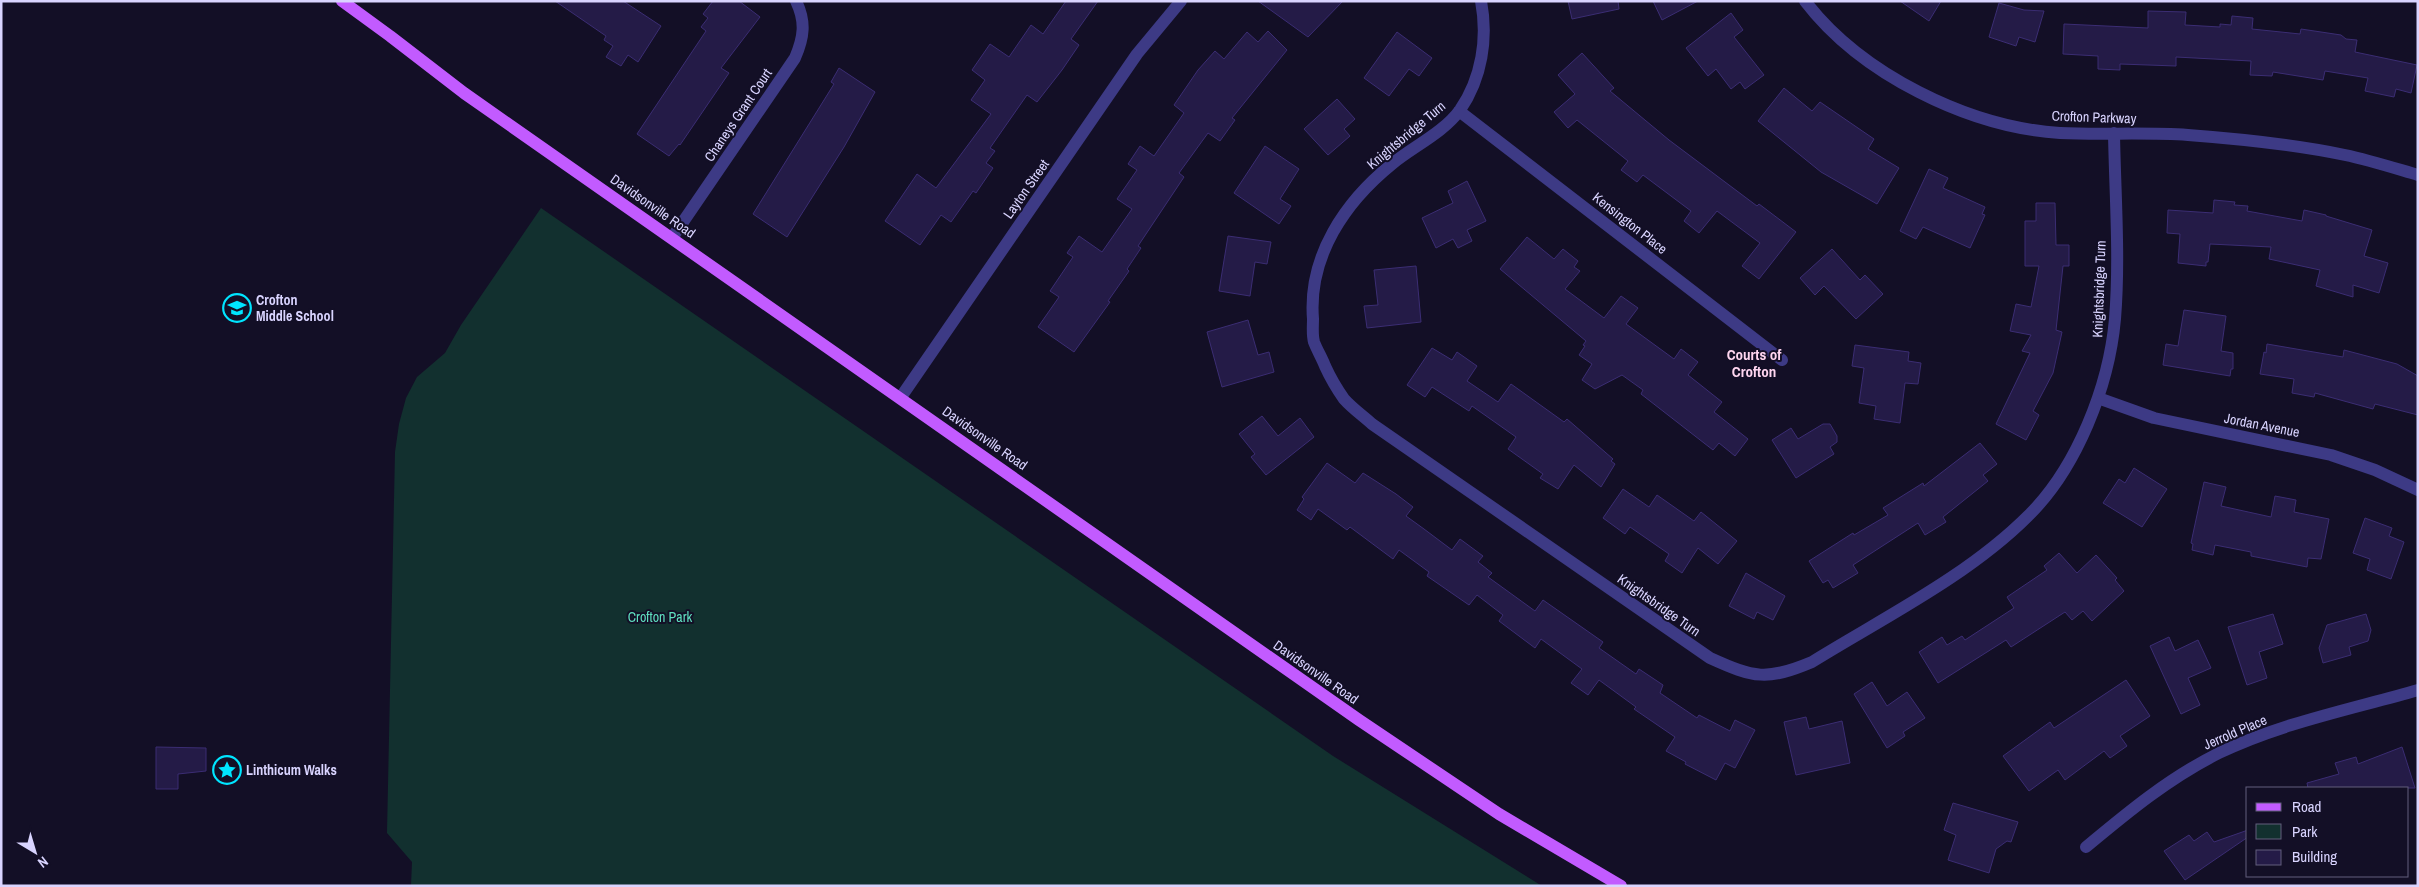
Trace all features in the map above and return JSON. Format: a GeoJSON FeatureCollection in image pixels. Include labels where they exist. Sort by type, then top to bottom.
{"type":"FeatureCollection","features":[{"type":"Feature","properties":{"kind":"main road","name":"Davidsonville Road"},"geometry":{"type":"LineString","coordinates":[[342,1],[464,93],[901,397],[1359,720],[1499,814],[1621,886]]}},
{"type":"Feature","properties":{"kind":"street","name":"Chaneys Grant Court"},"geometry":{"type":"LineString","coordinates":[[672,238],[795,58],[802,41],[804,26],[802,14],[796,1]]}},
{"type":"Feature","properties":{"kind":"street","name":"Layton Street"},"geometry":{"type":"LineString","coordinates":[[901,397],[1137,54],[1181,1]]}},
{"type":"Feature","properties":{"kind":"street","name":"Knightsbridge Turn"},"geometry":{"type":"LineString","coordinates":[[1481,1],[1484,19],[1484,44],[1471,91],[1459,111],[1442,128],[1391,164],[1354,201],[1333,230],[1317,266],[1311,301],[1314,341],[1344,399],[1372,424],[1702,653],[1740,672],[1763,676],[1786,672],[1812,662],[1954,574],[2028,516],[2053,486],[2081,439],[2098,398],[2110,357],[2115,320],[2117,279],[2114,133]]}},
{"type":"Feature","properties":{"kind":"street","name":"Crofton Parkway"},"geometry":{"type":"LineString","coordinates":[[1805,1],[1850,46],[1894,78],[1941,103],[1980,118],[2022,128],[2059,133],[2185,135],[2273,143],[2346,155],[2418,175]]}},
{"type":"Feature","properties":{"kind":"street","name":"Kensington Place"},"geometry":{"type":"LineString","coordinates":[[1459,111],[1782,360]]}},
{"type":"Feature","properties":{"kind":"street","name":"Jordan Avenue"},"geometry":{"type":"LineString","coordinates":[[2098,398],[2154,418],[2331,455],[2375,470],[2418,490]]}},
{"type":"Feature","properties":{"kind":"street","name":"Jerrold Place"},"geometry":{"type":"LineString","coordinates":[[2086,847],[2155,791],[2220,753],[2260,736],[2418,690]]}},
{"type":"Feature","properties":{"kind":"green space","name":"Crofton Park"},"geometry":{"type":"Polygon","coordinates":[[[541,208],[1333,756],[1542,886],[411,886],[412,862],[387,833],[395,452],[399,424],[406,398],[417,377],[445,353],[461,325],[541,208]]]}},
{"type":"Feature","properties":{"kind":"building"},"geometry":{"type":"Polygon","coordinates":[[[555,1],[623,1],[661,26],[638,62],[628,55],[621,66],[606,57],[613,46],[604,40],[606,36],[555,1]]]}},
{"type":"Feature","properties":{"kind":"building"},"geometry":{"type":"Polygon","coordinates":[[[713,1],[739,1],[760,17],[721,68],[729,73],[680,145],[669,156],[637,134],[706,31],[701,27],[708,18],[703,14],[713,1]]]}},
{"type":"Feature","properties":{"kind":"building"},"geometry":{"type":"Polygon","coordinates":[[[1066,1],[1098,1],[1071,39],[1079,45],[1062,70],[1037,102],[1027,95],[990,148],[995,151],[986,163],[993,168],[976,193],[973,191],[951,222],[941,215],[920,245],[885,221],[917,174],[936,188],[991,114],[971,100],[985,80],[972,70],[990,44],[1009,57],[1031,25],[1043,34],[1066,1]]]}},
{"type":"Feature","properties":{"kind":"building"},"geometry":{"type":"Polygon","coordinates":[[[1258,1],[1343,1],[1308,37],[1258,1]]]}},
{"type":"Feature","properties":{"kind":"building"},"geometry":{"type":"Polygon","coordinates":[[[1568,1],[1618,1],[1619,9],[1572,19],[1568,1]]]}},
{"type":"Feature","properties":{"kind":"building"},"geometry":{"type":"Polygon","coordinates":[[[1653,1],[1698,1],[1662,20],[1653,1]]]}},
{"type":"Feature","properties":{"kind":"building"},"geometry":{"type":"Polygon","coordinates":[[[1900,1],[1941,1],[1929,21],[1900,1]]]}},
{"type":"Feature","properties":{"kind":"building"},"geometry":{"type":"Polygon","coordinates":[[[1999,3],[2024,10],[2044,11],[2035,42],[2019,37],[2016,46],[1989,37],[1999,3]]]}},
{"type":"Feature","properties":{"kind":"building"},"geometry":{"type":"Polygon","coordinates":[[[2148,11],[2186,12],[2185,25],[2220,27],[2220,24],[2231,25],[2232,16],[2253,18],[2252,29],[2300,34],[2301,29],[2341,35],[2346,39],[2357,40],[2355,52],[2417,65],[2411,93],[2396,89],[2394,97],[2365,91],[2368,78],[2325,71],[2323,80],[2273,72],[2272,76],[2250,75],[2251,61],[2176,57],[2176,66],[2120,64],[2120,70],[2098,69],[2098,56],[2063,54],[2064,24],[2148,28],[2148,11]]]}},
{"type":"Feature","properties":{"kind":"building"},"geometry":{"type":"Polygon","coordinates":[[[1731,13],[1743,30],[1734,37],[1764,75],[1745,89],[1740,82],[1731,89],[1716,69],[1708,76],[1686,48],[1731,13]]]}},
{"type":"Feature","properties":{"kind":"building"},"geometry":{"type":"Polygon","coordinates":[[[1268,31],[1287,50],[1232,118],[1235,120],[1220,141],[1208,133],[1179,173],[1184,177],[1138,246],[1141,248],[1127,269],[1129,271],[1108,301],[1110,302],[1074,352],[1038,327],[1059,297],[1050,291],[1073,257],[1067,253],[1079,236],[1102,252],[1132,209],[1117,199],[1137,170],[1128,164],[1140,146],[1154,156],[1184,113],[1174,105],[1198,70],[1215,51],[1224,59],[1247,32],[1258,42],[1268,31]]]}},
{"type":"Feature","properties":{"kind":"building"},"geometry":{"type":"Polygon","coordinates":[[[1397,32],[1432,58],[1419,76],[1409,69],[1389,96],[1364,78],[1397,32]]]}},
{"type":"Feature","properties":{"kind":"building"},"geometry":{"type":"Polygon","coordinates":[[[1582,53],[1614,88],[1610,91],[1669,140],[1757,206],[1759,204],[1796,232],[1759,279],[1742,266],[1760,243],[1717,211],[1699,233],[1684,221],[1691,211],[1643,175],[1637,182],[1621,170],[1628,161],[1577,120],[1568,128],[1554,112],[1575,94],[1558,75],[1582,53]]]}},
{"type":"Feature","properties":{"kind":"building"},"geometry":{"type":"Polygon","coordinates":[[[839,68],[875,92],[844,147],[787,237],[753,214],[834,84],[831,82],[839,68]]]}},
{"type":"Feature","properties":{"kind":"building"},"geometry":{"type":"Polygon","coordinates":[[[1784,88],[1812,111],[1820,102],[1874,139],[1868,149],[1899,168],[1877,204],[1821,172],[1758,121],[1784,88]]]}},
{"type":"Feature","properties":{"kind":"building"},"geometry":{"type":"Polygon","coordinates":[[[1337,99],[1355,119],[1344,129],[1350,136],[1328,155],[1304,129],[1337,99]]]}},
{"type":"Feature","properties":{"kind":"building"},"geometry":{"type":"Polygon","coordinates":[[[1265,146],[1299,169],[1280,199],[1291,206],[1279,224],[1234,193],[1265,146]]]}},
{"type":"Feature","properties":{"kind":"building"},"geometry":{"type":"Polygon","coordinates":[[[1929,169],[1948,178],[1943,188],[1985,207],[1982,214],[1985,215],[1970,248],[1923,227],[1916,239],[1900,231],[1929,169]]]}},
{"type":"Feature","properties":{"kind":"building"},"geometry":{"type":"Polygon","coordinates":[[[1467,181],[1486,221],[1467,230],[1472,241],[1458,248],[1453,239],[1436,248],[1422,218],[1453,203],[1448,191],[1467,181]]]}},
{"type":"Feature","properties":{"kind":"building"},"geometry":{"type":"Polygon","coordinates":[[[2214,200],[2235,202],[2234,205],[2248,206],[2247,211],[2302,221],[2304,210],[2372,230],[2364,256],[2388,263],[2379,293],[2353,285],[2353,297],[2316,286],[2320,270],[2269,259],[2271,247],[2210,244],[2206,266],[2178,263],[2180,234],[2167,233],[2168,210],[2213,213],[2214,200]]]}},
{"type":"Feature","properties":{"kind":"building"},"geometry":{"type":"Polygon","coordinates":[[[2036,203],[2055,203],[2056,245],[2069,245],[2069,266],[2063,266],[2056,330],[2062,332],[2053,373],[2033,411],[2039,415],[2026,440],[1996,424],[2030,353],[2022,351],[2031,335],[2010,331],[2016,304],[2031,307],[2039,266],[2025,266],[2025,221],[2036,221],[2036,203]]]}},
{"type":"Feature","properties":{"kind":"building"},"geometry":{"type":"Polygon","coordinates":[[[1228,236],[1271,242],[1267,264],[1255,262],[1250,296],[1219,291],[1228,236]]]}},
{"type":"Feature","properties":{"kind":"building"},"geometry":{"type":"Polygon","coordinates":[[[1527,237],[1554,259],[1563,249],[1578,261],[1574,267],[1580,271],[1565,289],[1604,318],[1621,296],[1638,308],[1626,324],[1674,359],[1681,349],[1698,362],[1688,375],[1722,402],[1714,412],[1748,439],[1735,456],[1719,443],[1713,450],[1641,394],[1643,390],[1622,375],[1595,389],[1582,380],[1592,364],[1579,355],[1586,341],[1500,269],[1527,237]]]}},
{"type":"Feature","properties":{"kind":"building"},"geometry":{"type":"Polygon","coordinates":[[[1832,249],[1860,280],[1865,275],[1883,294],[1856,319],[1824,286],[1815,295],[1800,278],[1832,249]]]}},
{"type":"Feature","properties":{"kind":"building"},"geometry":{"type":"Polygon","coordinates":[[[1416,266],[1421,322],[1367,328],[1364,306],[1378,305],[1374,270],[1416,266]]]}},
{"type":"Feature","properties":{"kind":"building"},"geometry":{"type":"Polygon","coordinates":[[[2184,310],[2226,316],[2221,351],[2233,353],[2233,369],[2231,369],[2230,376],[2163,365],[2166,344],[2178,346],[2184,310]]]}},
{"type":"Feature","properties":{"kind":"building"},"geometry":{"type":"Polygon","coordinates":[[[1248,320],[1258,355],[1269,352],[1274,372],[1222,387],[1207,332],[1248,320]]]}},
{"type":"Feature","properties":{"kind":"building"},"geometry":{"type":"Polygon","coordinates":[[[2267,344],[2343,357],[2344,350],[2397,364],[2418,376],[2418,415],[2375,404],[2373,409],[2315,393],[2314,397],[2292,393],[2294,379],[2260,374],[2267,344]]]}},
{"type":"Feature","properties":{"kind":"building"},"geometry":{"type":"Polygon","coordinates":[[[1855,345],[1909,352],[1908,361],[1921,363],[1918,384],[1905,383],[1900,423],[1874,419],[1876,406],[1859,403],[1864,368],[1852,366],[1855,345]]]}},
{"type":"Feature","properties":{"kind":"building"},"geometry":{"type":"Polygon","coordinates":[[[1432,348],[1452,360],[1457,352],[1477,366],[1467,381],[1498,402],[1511,384],[1564,422],[1567,419],[1613,459],[1611,461],[1615,464],[1601,487],[1574,465],[1558,489],[1540,478],[1543,474],[1508,449],[1516,437],[1472,406],[1469,411],[1432,387],[1425,397],[1407,385],[1432,348]]]}},
{"type":"Feature","properties":{"kind":"building"},"geometry":{"type":"Polygon","coordinates":[[[1262,416],[1278,436],[1300,418],[1314,437],[1266,475],[1251,457],[1255,454],[1239,434],[1262,416]]]}},
{"type":"Feature","properties":{"kind":"building"},"geometry":{"type":"Polygon","coordinates":[[[1823,424],[1830,424],[1837,436],[1837,442],[1830,447],[1834,454],[1796,478],[1772,440],[1791,428],[1798,439],[1823,424]]]}},
{"type":"Feature","properties":{"kind":"building"},"geometry":{"type":"Polygon","coordinates":[[[1980,443],[1997,464],[1983,475],[1988,481],[1943,517],[1946,522],[1925,535],[1918,523],[1853,565],[1858,573],[1833,588],[1828,580],[1823,583],[1809,561],[1853,533],[1854,535],[1888,515],[1883,508],[1923,483],[1924,486],[1980,443]]]}},
{"type":"Feature","properties":{"kind":"building"},"geometry":{"type":"Polygon","coordinates":[[[1327,463],[1355,483],[1363,473],[1396,494],[1413,507],[1406,516],[1452,550],[1460,539],[1483,556],[1478,562],[1492,573],[1488,577],[1535,611],[1543,600],[1603,642],[1599,648],[1636,674],[1639,669],[1663,685],[1660,693],[1697,718],[1699,715],[1730,731],[1735,720],[1755,730],[1735,768],[1725,763],[1716,780],[1685,764],[1686,762],[1666,751],[1675,737],[1634,709],[1636,707],[1599,680],[1588,695],[1571,683],[1582,669],[1541,639],[1535,648],[1499,621],[1503,615],[1477,595],[1469,605],[1427,576],[1429,572],[1399,550],[1393,559],[1350,527],[1347,530],[1318,509],[1311,520],[1297,510],[1304,499],[1302,497],[1327,463]]]}},
{"type":"Feature","properties":{"kind":"building"},"geometry":{"type":"Polygon","coordinates":[[[2134,468],[2167,489],[2142,527],[2103,503],[2119,479],[2125,483],[2134,468]]]}},
{"type":"Feature","properties":{"kind":"building"},"geometry":{"type":"Polygon","coordinates":[[[2204,482],[2226,487],[2221,506],[2271,517],[2275,496],[2296,500],[2294,512],[2329,519],[2321,559],[2308,558],[2307,567],[2251,556],[2251,552],[2215,545],[2213,555],[2192,550],[2193,544],[2191,543],[2204,482]]]}},
{"type":"Feature","properties":{"kind":"building"},"geometry":{"type":"Polygon","coordinates":[[[1623,489],[1649,507],[1657,495],[1694,521],[1701,512],[1737,541],[1718,564],[1698,548],[1682,573],[1665,561],[1669,554],[1630,527],[1625,534],[1603,518],[1623,489]]]}},
{"type":"Feature","properties":{"kind":"building"},"geometry":{"type":"Polygon","coordinates":[[[2365,518],[2392,528],[2389,536],[2404,542],[2391,579],[2367,570],[2370,559],[2353,553],[2365,518]]]}},
{"type":"Feature","properties":{"kind":"building"},"geometry":{"type":"Polygon","coordinates":[[[2059,553],[2077,573],[2096,555],[2117,578],[2115,580],[2124,591],[2092,621],[2083,611],[2072,620],[2065,612],[2011,647],[2006,640],[1938,683],[1919,652],[1942,637],[1947,645],[1962,636],[1965,640],[2014,608],[2007,597],[2047,570],[2044,566],[2059,553]]]}},
{"type":"Feature","properties":{"kind":"building"},"geometry":{"type":"Polygon","coordinates":[[[1746,573],[1785,596],[1773,620],[1757,612],[1754,619],[1729,606],[1746,573]]]}},
{"type":"Feature","properties":{"kind":"building"},"geometry":{"type":"Polygon","coordinates":[[[2273,614],[2283,644],[2259,652],[2267,678],[2247,685],[2228,627],[2273,614]]]}},
{"type":"Feature","properties":{"kind":"building"},"geometry":{"type":"Polygon","coordinates":[[[2366,614],[2371,630],[2368,641],[2349,647],[2351,655],[2323,663],[2319,648],[2327,625],[2366,614]]]}},
{"type":"Feature","properties":{"kind":"building"},"geometry":{"type":"Polygon","coordinates":[[[2169,637],[2175,651],[2198,640],[2211,668],[2188,678],[2200,705],[2181,714],[2150,646],[2169,637]]]}},
{"type":"Feature","properties":{"kind":"building"},"geometry":{"type":"Polygon","coordinates":[[[2126,680],[2150,716],[2120,736],[2127,746],[2110,758],[2104,751],[2065,780],[2058,770],[2029,791],[2003,756],[2050,722],[2054,728],[2126,680]]]}},
{"type":"Feature","properties":{"kind":"building"},"geometry":{"type":"Polygon","coordinates":[[[1872,682],[1887,706],[1907,692],[1925,718],[1903,732],[1905,736],[1887,748],[1854,694],[1872,682]]]}},
{"type":"Feature","properties":{"kind":"building"},"geometry":{"type":"Polygon","coordinates":[[[1806,717],[1809,729],[1842,721],[1850,763],[1796,775],[1784,722],[1806,717]]]}},
{"type":"Feature","properties":{"kind":"building"},"geometry":{"type":"Polygon","coordinates":[[[156,747],[206,748],[206,771],[178,774],[178,789],[156,789],[156,747]]]}},
{"type":"Feature","properties":{"kind":"building"},"geometry":{"type":"Polygon","coordinates":[[[2402,747],[2415,788],[2308,787],[2307,783],[2339,774],[2335,763],[2356,757],[2358,764],[2402,747]]]}},
{"type":"Feature","properties":{"kind":"building"},"geometry":{"type":"Polygon","coordinates":[[[1953,803],[2018,822],[2011,842],[2007,841],[1996,849],[1989,873],[1948,860],[1956,835],[1944,830],[1953,803]]]}},
{"type":"Feature","properties":{"kind":"building"},"geometry":{"type":"Polygon","coordinates":[[[2246,831],[2246,838],[2185,880],[2164,851],[2189,835],[2194,841],[2207,832],[2214,842],[2246,831]]]}},
{"type":"Feature","properties":{"kind":"place","name":"Crofton Middle School"},"geometry":{"type":"Point","coordinates":[237,308]}},
{"type":"Feature","properties":{"kind":"place","name":"Linthicum Walks"},"geometry":{"type":"Point","coordinates":[227,770]}},
{"type":"Feature","properties":{"kind":"district","name":"Courts of Crofton"},"geometry":{"type":"Point","coordinates":[1754,364]}}]}
